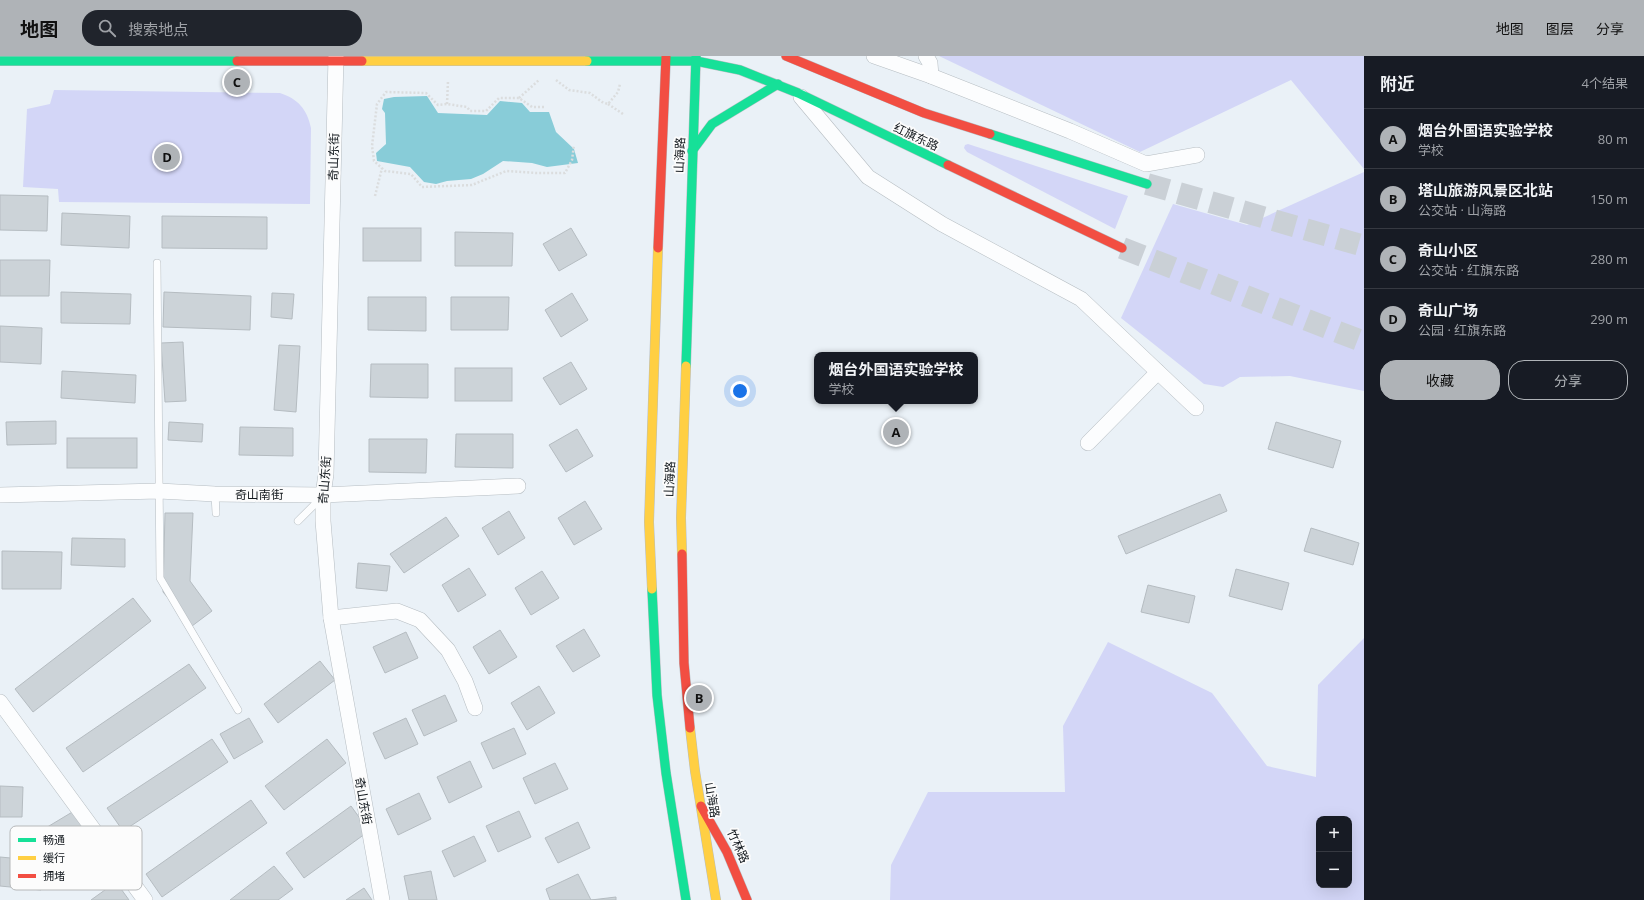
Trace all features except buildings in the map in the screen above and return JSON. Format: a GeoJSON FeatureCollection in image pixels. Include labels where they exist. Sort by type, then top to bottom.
{"type":"FeatureCollection","features":[{"type":"Feature","properties":{"kind":"main road","name":"红旗东路"},"geometry":{"type":"LineString","coordinates":[[786,56],[924,114],[1147,184]]}},
{"type":"Feature","properties":{"kind":"main road"},"geometry":{"type":"LineString","coordinates":[[0,61],[336,58],[666,58]]}},
{"type":"Feature","properties":{"kind":"main road","name":"红旗东路"},"geometry":{"type":"LineString","coordinates":[[666,58],[696,58],[730,67],[778,84],[1122,248]]}},
{"type":"Feature","properties":{"kind":"main road","name":"山海路"},"geometry":{"type":"LineString","coordinates":[[666,58],[653,374],[649,522],[657,695],[666,773],[686,900]]}},
{"type":"Feature","properties":{"kind":"main road","name":"山海路"},"geometry":{"type":"LineString","coordinates":[[696,58],[681,518],[686,687],[695,771],[716,900]]}},
{"type":"Feature","properties":{"kind":"main road"},"geometry":{"type":"LineString","coordinates":[[692,151],[712,124],[778,84]]}},
{"type":"Feature","properties":{"kind":"main road","name":"竹林路"},"geometry":{"type":"LineString","coordinates":[[701,806],[717,829],[747,900]]}},
{"type":"Feature","properties":{"kind":"street"},"geometry":{"type":"LineString","coordinates":[[874,56],[931,76],[1070,131],[1146,164],[1197,155]]}},
{"type":"Feature","properties":{"kind":"street"},"geometry":{"type":"LineString","coordinates":[[926,56],[930,63],[931,76]]}},
{"type":"Feature","properties":{"kind":"street","name":"奇山东街"},"geometry":{"type":"LineString","coordinates":[[336,58],[326,474],[323,495],[323,521],[331,618],[382,900]]}},
{"type":"Feature","properties":{"kind":"street"},"geometry":{"type":"LineString","coordinates":[[798,93],[868,177],[942,224],[1081,298],[1196,408]]}},
{"type":"Feature","properties":{"kind":"street"},"geometry":{"type":"LineString","coordinates":[[1088,443],[1158,372]]}},
{"type":"Feature","properties":{"kind":"street","name":"奇山南街"},"geometry":{"type":"LineString","coordinates":[[0,495],[159,491],[216,494],[323,495],[518,486]]}},
{"type":"Feature","properties":{"kind":"street"},"geometry":{"type":"LineString","coordinates":[[331,618],[397,611],[420,620],[448,650],[465,681],[475,708]]}},
{"type":"Feature","properties":{"kind":"street"},"geometry":{"type":"LineString","coordinates":[[0,702],[91,826]]}},
{"type":"Feature","properties":{"kind":"street"},"geometry":{"type":"LineString","coordinates":[[138,890],[145,900]]}},
{"type":"Feature","properties":{"kind":"lane"},"geometry":{"type":"LineString","coordinates":[[157,263],[160,578],[238,710]]}},
{"type":"Feature","properties":{"kind":"lane"},"geometry":{"type":"LineString","coordinates":[[216,494],[216,513]]}},
{"type":"Feature","properties":{"kind":"lane"},"geometry":{"type":"LineString","coordinates":[[298,521],[323,495]]}},
{"type":"Feature","properties":{"kind":"path"},"geometry":{"type":"LineString","coordinates":[[519,98],[539,80]]}},
{"type":"Feature","properties":{"kind":"path"},"geometry":{"type":"LineString","coordinates":[[556,80],[569,90],[590,93],[623,114]]}},
{"type":"Feature","properties":{"kind":"path"},"geometry":{"type":"LineString","coordinates":[[447,104],[448,81]]}},
{"type":"Feature","properties":{"kind":"path"},"geometry":{"type":"LineString","coordinates":[[608,104],[618,92],[620,84]]}},
{"type":"Feature","properties":{"kind":"path"},"geometry":{"type":"LineString","coordinates":[[544,107],[532,107],[519,98],[499,98],[486,111],[470,111],[467,107],[447,104],[438,105],[426,93],[386,92],[378,104],[372,146],[374,161],[385,171],[411,174],[422,187],[472,185],[506,171],[565,173],[572,160],[574,145]]}},
{"type":"Feature","properties":{"kind":"path"},"geometry":{"type":"LineString","coordinates":[[375,196],[382,168]]}},
{"type":"Feature","properties":{"kind":"shaded area"},"geometry":{"type":"Polygon","coordinates":[[[939,56],[1364,56],[1364,169],[1291,80],[1140,152],[939,56]]]}},
{"type":"Feature","properties":{"kind":"shaded area"},"geometry":{"type":"Polygon","coordinates":[[[54,90],[280,93],[286,95],[301,106],[307,115],[311,128],[310,204],[59,202],[58,189],[23,187],[27,109],[50,104],[54,90]]]}},
{"type":"Feature","properties":{"kind":"shaded area"},"geometry":{"type":"Polygon","coordinates":[[[427,96],[438,113],[487,115],[500,101],[522,103],[530,112],[549,112],[556,132],[574,149],[578,163],[547,167],[532,163],[503,161],[483,174],[471,179],[447,181],[436,184],[424,182],[410,167],[377,161],[376,153],[386,144],[385,113],[382,109],[384,99],[394,97],[427,96]]]}},
{"type":"Feature","properties":{"kind":"shaded area"},"geometry":{"type":"Polygon","coordinates":[[[968,144],[1128,196],[1115,229],[967,152],[964,148],[965,145],[968,144]]]}},
{"type":"Feature","properties":{"kind":"shaded area"},"geometry":{"type":"Polygon","coordinates":[[[1364,172],[1364,391],[1290,376],[1240,377],[1223,387],[1204,384],[1121,318],[1173,204],[1247,225],[1364,172]]]}},
{"type":"Feature","properties":{"kind":"shaded area"},"geometry":{"type":"Polygon","coordinates":[[[1364,638],[1364,900],[890,900],[891,865],[928,792],[1065,792],[1063,726],[1108,642],[1212,693],[1267,766],[1316,777],[1318,685],[1364,638]]]}},
{"type":"Feature","properties":{"kind":"tunnel"},"geometry":{"type":"LineString","coordinates":[[1147,184],[1364,246]]}},
{"type":"Feature","properties":{"kind":"tunnel"},"geometry":{"type":"LineString","coordinates":[[1122,248],[1364,342]]}},
{"type":"Feature","properties":{"kind":"traffic: fast"},"geometry":{"type":"LineString","coordinates":[[686,366],[696,56]]}},
{"type":"Feature","properties":{"kind":"traffic: fast"},"geometry":{"type":"LineString","coordinates":[[0,61],[237,61]]}},
{"type":"Feature","properties":{"kind":"traffic: fast"},"geometry":{"type":"LineString","coordinates":[[587,61],[696,61],[740,70],[798,93],[948,165]]}},
{"type":"Feature","properties":{"kind":"traffic: fast"},"geometry":{"type":"LineString","coordinates":[[692,151],[712,124],[778,84]]}},
{"type":"Feature","properties":{"kind":"traffic: fast"},"geometry":{"type":"LineString","coordinates":[[990,134],[1147,184]]}},
{"type":"Feature","properties":{"kind":"traffic: fast"},"geometry":{"type":"LineString","coordinates":[[652,589],[657,695],[666,773],[686,900]]}},
{"type":"Feature","properties":{"kind":"traffic: slow"},"geometry":{"type":"LineString","coordinates":[[362,61],[587,61]]}},
{"type":"Feature","properties":{"kind":"traffic: slow"},"geometry":{"type":"LineString","coordinates":[[652,589],[649,522],[658,248]]}},
{"type":"Feature","properties":{"kind":"traffic: slow"},"geometry":{"type":"LineString","coordinates":[[682,554],[681,518],[686,366]]}},
{"type":"Feature","properties":{"kind":"traffic: slow"},"geometry":{"type":"LineString","coordinates":[[690,728],[695,771],[716,900]]}},
{"type":"Feature","properties":{"kind":"traffic: jam"},"geometry":{"type":"LineString","coordinates":[[658,248],[666,56]]}},
{"type":"Feature","properties":{"kind":"traffic: jam"},"geometry":{"type":"LineString","coordinates":[[786,56],[924,113],[990,134]]}},
{"type":"Feature","properties":{"kind":"traffic: jam"},"geometry":{"type":"LineString","coordinates":[[237,61],[362,61]]}},
{"type":"Feature","properties":{"kind":"traffic: jam"},"geometry":{"type":"LineString","coordinates":[[948,165],[1122,248]]}},
{"type":"Feature","properties":{"kind":"traffic: jam"},"geometry":{"type":"LineString","coordinates":[[682,554],[684,663],[690,728]]}},
{"type":"Feature","properties":{"kind":"traffic: jam"},"geometry":{"type":"LineString","coordinates":[[701,806],[727,852],[747,900]]}},
{"type":"Feature","properties":{"kind":"place","name":"奇山小区"},"geometry":{"type":"Point","coordinates":[237,82]}},
{"type":"Feature","properties":{"kind":"place","name":"奇山广场"},"geometry":{"type":"Point","coordinates":[167,157]}},
{"type":"Feature","properties":{"kind":"place","name":"烟台外国语实验学校"},"geometry":{"type":"Point","coordinates":[896,432]}},
{"type":"Feature","properties":{"kind":"place","name":"塔山旅游风景区北站"},"geometry":{"type":"Point","coordinates":[699,698]}}]}
